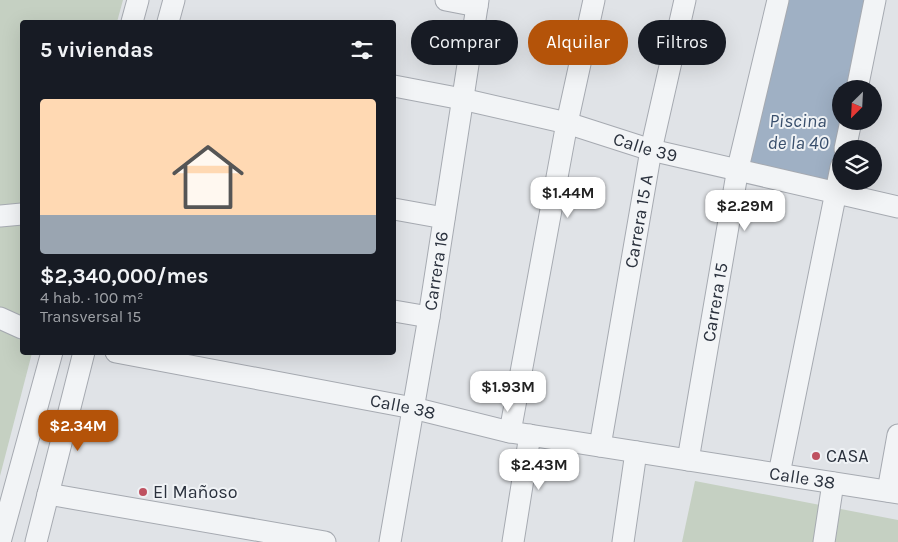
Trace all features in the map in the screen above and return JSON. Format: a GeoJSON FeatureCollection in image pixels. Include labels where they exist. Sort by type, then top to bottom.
{"type":"FeatureCollection","features":[{"type":"Feature","properties":{"kind":"street"},"geometry":{"type":"LineString","coordinates":[[133,20],[138,0]]}},
{"type":"Feature","properties":{"kind":"street"},"geometry":{"type":"LineString","coordinates":[[169,20],[174,0]]}},
{"type":"Feature","properties":{"kind":"street"},"geometry":{"type":"LineString","coordinates":[[446,0],[477,3]]}},
{"type":"Feature","properties":{"kind":"street"},"geometry":{"type":"LineString","coordinates":[[513,542],[520,434],[568,123],[594,0]]}},
{"type":"Feature","properties":{"kind":"street","name":"Carrera 15 A"},"geometry":{"type":"LineString","coordinates":[[600,446],[651,150],[685,0]]}},
{"type":"Feature","properties":{"kind":"street","name":"Carrera 15"},"geometry":{"type":"LineString","coordinates":[[688,460],[738,168],[778,0]]}},
{"type":"Feature","properties":{"kind":"street"},"geometry":{"type":"LineString","coordinates":[[859,80],[875,0]]}},
{"type":"Feature","properties":{"kind":"street","name":"Carrera 16"},"geometry":{"type":"LineString","coordinates":[[390,542],[429,317],[477,3]]}},
{"type":"Feature","properties":{"kind":"street","name":"Calle 39"},"geometry":{"type":"LineString","coordinates":[[396,86],[568,123],[651,150],[738,168],[836,194],[898,207]]}},
{"type":"Feature","properties":{"kind":"street"},"geometry":{"type":"LineString","coordinates":[[779,474],[837,190]]}},
{"type":"Feature","properties":{"kind":"street"},"geometry":{"type":"LineString","coordinates":[[396,209],[444,218]]}},
{"type":"Feature","properties":{"kind":"street"},"geometry":{"type":"LineString","coordinates":[[0,216],[20,214]]}},
{"type":"Feature","properties":{"kind":"street"},"geometry":{"type":"LineString","coordinates":[[396,311],[429,317]]}},
{"type":"Feature","properties":{"kind":"street"},"geometry":{"type":"LineString","coordinates":[[0,318],[20,327]]}},
{"type":"Feature","properties":{"kind":"street"},"geometry":{"type":"LineString","coordinates":[[0,542],[51,355]]}},
{"type":"Feature","properties":{"kind":"street"},"geometry":{"type":"LineString","coordinates":[[36,542],[83,355]]}},
{"type":"Feature","properties":{"kind":"street","name":"Calle 38"},"geometry":{"type":"LineString","coordinates":[[132,355],[412,408],[520,434],[893,492]]}},
{"type":"Feature","properties":{"kind":"street"},"geometry":{"type":"LineString","coordinates":[[893,492],[898,434]]}},
{"type":"Feature","properties":{"kind":"street"},"geometry":{"type":"LineString","coordinates":[[624,542],[636,452]]}},
{"type":"Feature","properties":{"kind":"street"},"geometry":{"type":"LineString","coordinates":[[824,542],[833,483]]}},
{"type":"Feature","properties":{"kind":"street"},"geometry":{"type":"LineString","coordinates":[[48,494],[325,542]]}},
{"type":"Feature","properties":{"kind":"green space"},"geometry":{"type":"Polygon","coordinates":[[[0,0],[123,0],[118,20],[20,20],[20,355],[31,355],[0,476],[0,0]]]}},
{"type":"Feature","properties":{"kind":"green space"},"geometry":{"type":"Polygon","coordinates":[[[695,481],[898,520],[898,542],[682,542],[695,481]]]}},
{"type":"Feature","properties":{"kind":"water","name":"Piscina de la 40"},"geometry":{"type":"Polygon","coordinates":[[[786,0],[867,0],[851,80],[832,80],[832,130],[841,130],[839,140],[832,140],[832,177],[830,187],[748,165],[786,0]]]}},
{"type":"Feature","properties":{"kind":"place","name":"CASA"},"geometry":{"type":"Point","coordinates":[816,456]}},
{"type":"Feature","properties":{"kind":"place","name":"El Mañoso"},"geometry":{"type":"Point","coordinates":[143,492]}}]}
